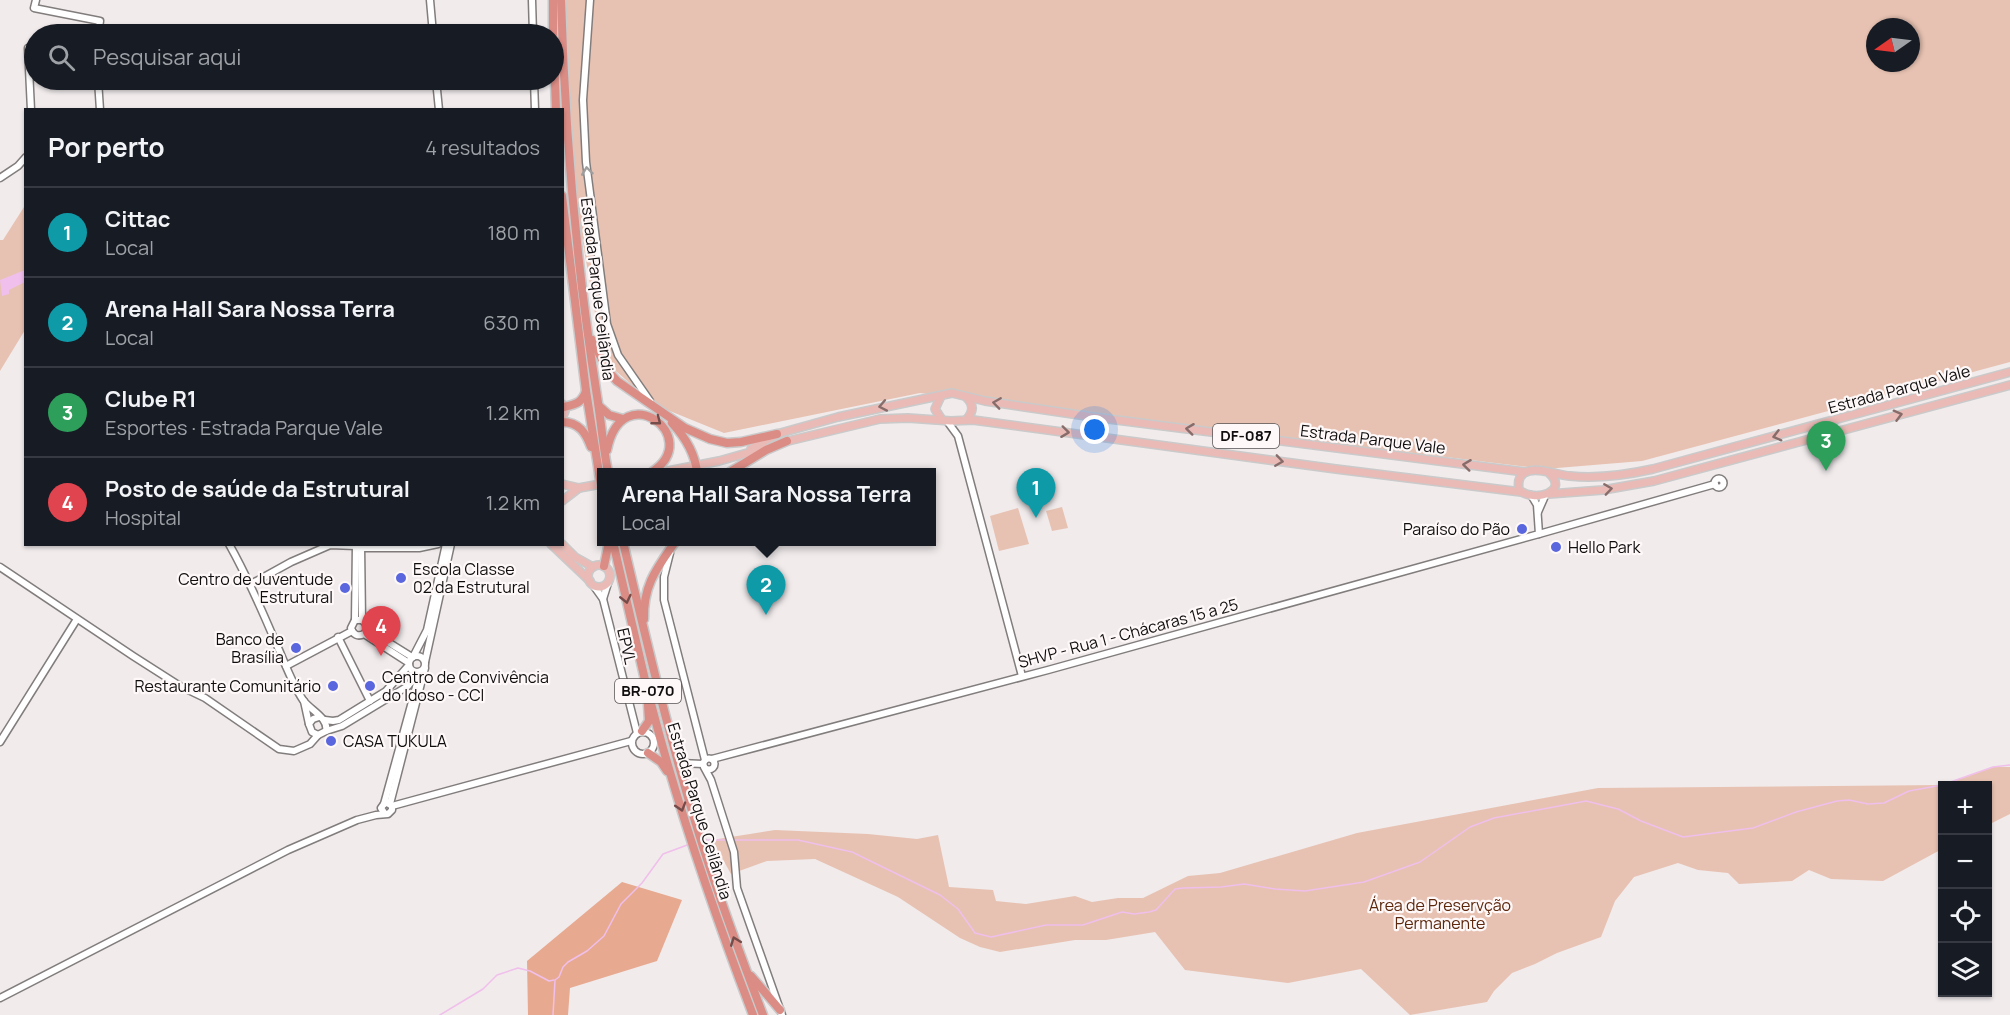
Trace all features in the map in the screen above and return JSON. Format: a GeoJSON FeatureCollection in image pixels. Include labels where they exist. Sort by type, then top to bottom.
{"type":"FeatureCollection","features":[{"type":"Feature","properties":{"kind":"highway"},"geometry":{"type":"LineString","coordinates":[[553,0],[553,24]]}},
{"type":"Feature","properties":{"kind":"highway","name":"Estrada Parque Ceilândia"},"geometry":{"type":"LineString","coordinates":[[561,0],[562,24]]}},
{"type":"Feature","properties":{"kind":"highway","name":"Estrada Parque Ceilândia"},"geometry":{"type":"LineString","coordinates":[[564,78],[571,192],[586,327],[598,405],[600,468]]}},
{"type":"Feature","properties":{"kind":"highway"},"geometry":{"type":"LineString","coordinates":[[555,90],[556,108]]}},
{"type":"Feature","properties":{"kind":"highway","name":"Estrada Parque Ceilândia"},"geometry":{"type":"LineString","coordinates":[[564,212],[586,391],[601,457],[607,468]]}},
{"type":"Feature","properties":{"kind":"highway"},"geometry":{"type":"LineString","coordinates":[[586,327],[608,371],[617,381],[685,428],[710,440],[727,443],[777,434]]}},
{"type":"Feature","properties":{"kind":"highway"},"geometry":{"type":"LineString","coordinates":[[564,406],[578,404],[586,391]]}},
{"type":"Feature","properties":{"kind":"highway"},"geometry":{"type":"LineString","coordinates":[[652,404],[680,431],[692,453],[696,468]]}},
{"type":"Feature","properties":{"kind":"highway"},"geometry":{"type":"LineString","coordinates":[[598,405],[609,415],[623,419]]}},
{"type":"Feature","properties":{"kind":"highway"},"geometry":{"type":"LineString","coordinates":[[601,457],[611,434],[623,419],[636,414],[649,415],[659,421],[669,439],[667,455],[664,462],[657,468]]}},
{"type":"Feature","properties":{"kind":"highway"},"geometry":{"type":"LineString","coordinates":[[564,420],[583,430],[601,457]]}},
{"type":"Feature","properties":{"kind":"highway"},"geometry":{"type":"LineString","coordinates":[[737,468],[766,450],[787,441]]}},
{"type":"Feature","properties":{"kind":"highway"},"geometry":{"type":"LineString","coordinates":[[604,566],[610,546]]}},
{"type":"Feature","properties":{"kind":"highway","name":"Estrada Parque Ceilândia"},"geometry":{"type":"LineString","coordinates":[[612,546],[673,783],[763,1015]]}},
{"type":"Feature","properties":{"kind":"highway","name":"Estrada Parque Ceilândia"},"geometry":{"type":"LineString","coordinates":[[624,546],[644,634],[680,763],[695,837]]}},
{"type":"Feature","properties":{"kind":"highway"},"geometry":{"type":"LineString","coordinates":[[644,634],[647,588],[653,574],[672,546]]}},
{"type":"Feature","properties":{"kind":"highway"},"geometry":{"type":"LineString","coordinates":[[640,732],[649,721],[645,681]]}},
{"type":"Feature","properties":{"kind":"highway"},"geometry":{"type":"LineString","coordinates":[[648,753],[661,762],[673,783]]}},
{"type":"Feature","properties":{"kind":"highway","name":"Estrada Parque Ceilândia"},"geometry":{"type":"LineString","coordinates":[[701,854],[720,929],[753,1015]]}},
{"type":"Feature","properties":{"kind":"highway"},"geometry":{"type":"LineString","coordinates":[[745,968],[781,1013]]}},
{"type":"Feature","properties":{"kind":"main road","name":"Estrada Parque Vale"},"geometry":{"type":"LineString","coordinates":[[1549,473],[1591,477],[1629,474],[1678,463],[2010,372]]}},
{"type":"Feature","properties":{"kind":"main road","name":"Estrada Parque Vale"},"geometry":{"type":"LineString","coordinates":[[1547,495],[1654,482],[2010,385]]}},
{"type":"Feature","properties":{"kind":"main road","name":"DF-087"},"geometry":{"type":"LineString","coordinates":[[739,456],[777,434],[855,412],[952,393],[967,398]]}},
{"type":"Feature","properties":{"kind":"main road"},"geometry":{"type":"LineString","coordinates":[[941,396],[935,409],[945,421]]}},
{"type":"Feature","properties":{"kind":"main road","name":"Estrada Parque Vale"},"geometry":{"type":"LineString","coordinates":[[967,398],[1093,417],[1525,472]]}},
{"type":"Feature","properties":{"kind":"main road"},"geometry":{"type":"LineString","coordinates":[[966,420],[971,414],[972,407],[967,398]]}},
{"type":"Feature","properties":{"kind":"main road"},"geometry":{"type":"LineString","coordinates":[[1874,410],[1873,417],[1877,421]]}},
{"type":"Feature","properties":{"kind":"main road","name":"DF-087"},"geometry":{"type":"LineString","coordinates":[[699,468],[787,441],[880,419],[966,420]]}},
{"type":"Feature","properties":{"kind":"main road","name":"Estrada Parque Vale"},"geometry":{"type":"LineString","coordinates":[[966,420],[1521,492]]}},
{"type":"Feature","properties":{"kind":"main road"},"geometry":{"type":"LineString","coordinates":[[1521,492],[1519,483],[1525,472]]}},
{"type":"Feature","properties":{"kind":"main road","name":"DF-087"},"geometry":{"type":"LineString","coordinates":[[1525,472],[1549,473]]}},
{"type":"Feature","properties":{"kind":"main road"},"geometry":{"type":"LineString","coordinates":[[1547,495],[1553,489],[1555,482],[1549,473]]}},
{"type":"Feature","properties":{"kind":"main road"},"geometry":{"type":"LineString","coordinates":[[564,484],[579,488],[597,485]]}},
{"type":"Feature","properties":{"kind":"main road"},"geometry":{"type":"LineString","coordinates":[[564,499],[579,488]]}},
{"type":"Feature","properties":{"kind":"main road","name":"DF-087"},"geometry":{"type":"LineString","coordinates":[[1521,492],[1531,495],[1547,495]]}},
{"type":"Feature","properties":{"kind":"main road","name":"EPVL"},"geometry":{"type":"LineString","coordinates":[[553,546],[592,583]]}},
{"type":"Feature","properties":{"kind":"main road"},"geometry":{"type":"LineString","coordinates":[[563,546],[574,557],[593,567]]}},
{"type":"Feature","properties":{"kind":"main road"},"geometry":{"type":"LineString","coordinates":[[604,566],[610,573],[608,583],[602,586],[592,583],[589,573],[593,567],[604,566]]}},
{"type":"Feature","properties":{"kind":"street"},"geometry":{"type":"LineString","coordinates":[[36,0],[34,8],[100,21],[100,24]]}},
{"type":"Feature","properties":{"kind":"street"},"geometry":{"type":"LineString","coordinates":[[430,0],[432,24]]}},
{"type":"Feature","properties":{"kind":"street"},"geometry":{"type":"LineString","coordinates":[[532,0],[533,24]]}},
{"type":"Feature","properties":{"kind":"street"},"geometry":{"type":"LineString","coordinates":[[590,0],[583,100],[586,162],[607,324],[618,355],[652,404]]}},
{"type":"Feature","properties":{"kind":"street"},"geometry":{"type":"LineString","coordinates":[[30,90],[31,108]]}},
{"type":"Feature","properties":{"kind":"street"},"geometry":{"type":"LineString","coordinates":[[99,90],[100,108]]}},
{"type":"Feature","properties":{"kind":"street"},"geometry":{"type":"LineString","coordinates":[[437,90],[439,108]]}},
{"type":"Feature","properties":{"kind":"street"},"geometry":{"type":"LineString","coordinates":[[534,90],[535,108]]}},
{"type":"Feature","properties":{"kind":"street"},"geometry":{"type":"LineString","coordinates":[[0,178],[24,159]]}},
{"type":"Feature","properties":{"kind":"street"},"geometry":{"type":"LineString","coordinates":[[958,436],[966,420]]}},
{"type":"Feature","properties":{"kind":"street"},"geometry":{"type":"LineString","coordinates":[[945,421],[958,436],[1022,676]]}},
{"type":"Feature","properties":{"kind":"street","name":"SHVP - Rua 1 - Chácaras 15 a 25"},"geometry":{"type":"LineString","coordinates":[[709,764],[725,755],[1539,534],[1717,481],[1716,466]]}},
{"type":"Feature","properties":{"kind":"street"},"geometry":{"type":"LineString","coordinates":[[1531,495],[1538,513],[1539,534]]}},
{"type":"Feature","properties":{"kind":"street"},"geometry":{"type":"LineString","coordinates":[[1538,513],[1547,495]]}},
{"type":"Feature","properties":{"kind":"street"},"geometry":{"type":"LineString","coordinates":[[230,546],[251,584],[286,666],[304,701],[309,724],[315,734]]}},
{"type":"Feature","properties":{"kind":"street"},"geometry":{"type":"LineString","coordinates":[[251,584],[291,562],[328,546]]}},
{"type":"Feature","properties":{"kind":"street"},"geometry":{"type":"LineString","coordinates":[[359,620],[358,546],[419,548],[428,546]]}},
{"type":"Feature","properties":{"kind":"street"},"geometry":{"type":"LineString","coordinates":[[309,724],[313,718],[333,722],[339,720],[391,687],[411,660],[427,630],[446,546]]}},
{"type":"Feature","properties":{"kind":"street"},"geometry":{"type":"LineString","coordinates":[[388,807],[451,546]]}},
{"type":"Feature","properties":{"kind":"street"},"geometry":{"type":"LineString","coordinates":[[673,546],[665,567],[664,600],[709,764],[711,780],[734,852],[737,888],[781,1013]]}},
{"type":"Feature","properties":{"kind":"street"},"geometry":{"type":"LineString","coordinates":[[0,567],[171,681],[205,698],[279,749],[294,751],[310,744],[315,734],[342,726],[408,686],[422,668]]}},
{"type":"Feature","properties":{"kind":"street","name":"EPVL"},"geometry":{"type":"LineString","coordinates":[[592,583],[603,599],[640,732]]}},
{"type":"Feature","properties":{"kind":"street"},"geometry":{"type":"LineString","coordinates":[[603,599],[608,583]]}},
{"type":"Feature","properties":{"kind":"street"},"geometry":{"type":"LineString","coordinates":[[0,742],[77,619]]}},
{"type":"Feature","properties":{"kind":"street"},"geometry":{"type":"LineString","coordinates":[[359,620],[366,623],[366,631],[357,635],[352,631],[351,624],[359,620]]}},
{"type":"Feature","properties":{"kind":"street"},"geometry":{"type":"LineString","coordinates":[[286,666],[352,631]]}},
{"type":"Feature","properties":{"kind":"street"},"geometry":{"type":"LineString","coordinates":[[366,631],[411,660]]}},
{"type":"Feature","properties":{"kind":"street"},"geometry":{"type":"LineString","coordinates":[[338,637],[370,701]]}},
{"type":"Feature","properties":{"kind":"street"},"geometry":{"type":"LineString","coordinates":[[388,807],[422,668],[419,656],[411,660]]}},
{"type":"Feature","properties":{"kind":"street"},"geometry":{"type":"LineString","coordinates":[[411,660],[412,670],[422,668]]}},
{"type":"Feature","properties":{"kind":"street"},"geometry":{"type":"LineString","coordinates":[[408,686],[417,687]]}},
{"type":"Feature","properties":{"kind":"street"},"geometry":{"type":"LineString","coordinates":[[304,701],[322,718],[327,725],[326,731]]}},
{"type":"Feature","properties":{"kind":"street"},"geometry":{"type":"LineString","coordinates":[[0,998],[288,850],[376,815],[388,807],[631,741],[640,732],[649,734],[653,740],[653,747],[648,753],[641,754],[635,751],[631,741]]}},
{"type":"Feature","properties":{"kind":"street"},"geometry":{"type":"LineString","coordinates":[[680,763],[709,764]]}},
{"type":"Feature","properties":{"kind":"green space"},"geometry":{"type":"Polygon","coordinates":[[[558,0],[2010,0],[2010,362],[1642,461],[1545,469],[920,393],[724,433],[655,405],[603,360],[569,161],[564,88],[564,24],[560,24],[558,0]]]}},
{"type":"Feature","properties":{"kind":"green space"},"geometry":{"type":"Polygon","coordinates":[[[24,207],[24,332],[0,371],[0,240],[3,240],[24,207]]]}},
{"type":"Feature","properties":{"kind":"green space"},"geometry":{"type":"Polygon","coordinates":[[[1062,507],[1068,528],[1052,531],[1046,511],[1062,507]]]}},
{"type":"Feature","properties":{"kind":"green space"},"geometry":{"type":"Polygon","coordinates":[[[1018,508],[1029,544],[999,551],[990,516],[1018,508]]]}},
{"type":"Feature","properties":{"kind":"green space","name":"Área de Preservção Permanente"},"geometry":{"type":"Polygon","coordinates":[[[1993,767],[2010,767],[2010,814],[1992,823],[1992,781],[1953,781],[1993,767]]]}},
{"type":"Feature","properties":{"kind":"green space","name":"Área de Preservção Permanente"},"geometry":{"type":"Polygon","coordinates":[[[1938,785],[1938,851],[1883,881],[1831,879],[1809,870],[1792,881],[1739,884],[1728,873],[1698,870],[1678,863],[1634,877],[1615,901],[1601,937],[1512,973],[1494,991],[1487,1002],[1410,1015],[1361,969],[1288,983],[1185,970],[1155,932],[1106,940],[1075,940],[1000,952],[980,947],[960,938],[898,897],[815,859],[767,861],[731,874],[712,840],[775,830],[868,834],[917,839],[938,835],[949,887],[993,890],[996,901],[1026,904],[1075,896],[1092,902],[1118,898],[1143,898],[1188,876],[1220,873],[1357,833],[1598,788],[1938,785]]]}},
{"type":"Feature","properties":{"kind":"shaded area"},"geometry":{"type":"Polygon","coordinates":[[[24,270],[24,282],[9,290],[9,294],[2,296],[0,280],[24,270]]]}},
{"type":"Feature","properties":{"kind":"shaded area"},"geometry":{"type":"Polygon","coordinates":[[[622,882],[682,900],[657,961],[570,988],[568,1015],[528,1015],[527,961],[622,882]]]}},
{"type":"Feature","properties":{"kind":"waterway"},"geometry":{"type":"LineString","coordinates":[[733,840],[798,840],[852,852],[940,895],[958,909],[975,933],[991,937],[1046,925],[1083,925],[1122,912],[1134,914],[1149,912],[1156,910],[1175,889],[1244,884],[1305,891],[1364,882],[1420,862],[1470,827],[1494,818],[1586,801],[1618,809],[1641,821],[1683,837],[1753,828],[1796,812],[1837,801],[1884,803],[1909,791],[1942,785],[1993,767],[2010,765]]}},
{"type":"Feature","properties":{"kind":"waterway"},"geometry":{"type":"LineString","coordinates":[[706,840],[728,840]]}},
{"type":"Feature","properties":{"kind":"waterway"},"geometry":{"type":"LineString","coordinates":[[553,1015],[555,980],[559,977],[563,967],[604,936],[621,904],[642,883],[663,854],[690,844]]}},
{"type":"Feature","properties":{"kind":"waterway"},"geometry":{"type":"LineString","coordinates":[[440,1015],[483,989],[497,975],[518,968],[530,971],[549,981],[554,980]]}},
{"type":"Feature","properties":{"kind":"place","name":"Clube R1"},"geometry":{"type":"Point","coordinates":[1826,471]}},
{"type":"Feature","properties":{"kind":"place","name":"Cittac"},"geometry":{"type":"Point","coordinates":[1036,518]}},
{"type":"Feature","properties":{"kind":"place","name":"Paraíso do Pão"},"geometry":{"type":"Point","coordinates":[1522,529]}},
{"type":"Feature","properties":{"kind":"place","name":"Hello Park"},"geometry":{"type":"Point","coordinates":[1556,547]}},
{"type":"Feature","properties":{"kind":"place","name":"Escola Classe 02 da Estrutural"},"geometry":{"type":"Point","coordinates":[401,578]}},
{"type":"Feature","properties":{"kind":"place","name":"Centro de Juventude Estrutural"},"geometry":{"type":"Point","coordinates":[345,588]}},
{"type":"Feature","properties":{"kind":"place","name":"Arena Hall Sara Nossa Terra"},"geometry":{"type":"Point","coordinates":[766,615]}},
{"type":"Feature","properties":{"kind":"place","name":"Banco de Brasília"},"geometry":{"type":"Point","coordinates":[296,648]}},
{"type":"Feature","properties":{"kind":"place","name":"Posto de saúde da Estrutural"},"geometry":{"type":"Point","coordinates":[381,656]}},
{"type":"Feature","properties":{"kind":"place","name":"Restaurante Comunitário"},"geometry":{"type":"Point","coordinates":[333,686]}},
{"type":"Feature","properties":{"kind":"place","name":"Centro de Convivência do Idoso - CCI"},"geometry":{"type":"Point","coordinates":[370,686]}},
{"type":"Feature","properties":{"kind":"place","name":"CASA TUKULA"},"geometry":{"type":"Point","coordinates":[331,741]}}]}
